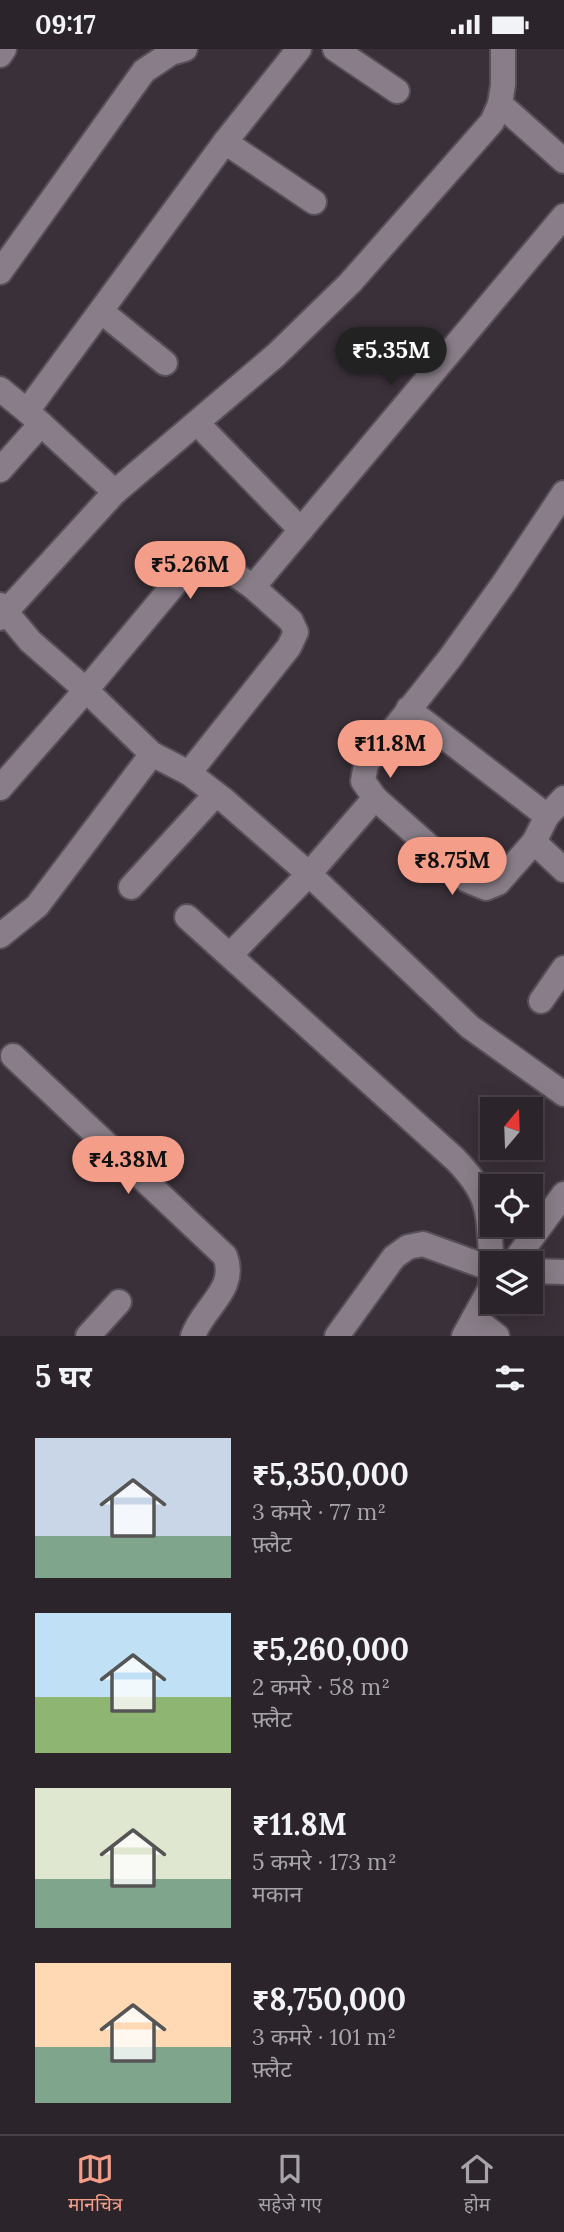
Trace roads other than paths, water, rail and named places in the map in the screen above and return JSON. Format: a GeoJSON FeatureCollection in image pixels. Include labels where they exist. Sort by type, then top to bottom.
{"type":"FeatureCollection","features":[{"type":"Feature","properties":{"kind":"street"},"geometry":{"type":"LineString","coordinates":[[0,55],[4,49]]}},
{"type":"Feature","properties":{"kind":"street"},"geometry":{"type":"LineString","coordinates":[[1,268],[144,71],[171,53],[185,49]]}},
{"type":"Feature","properties":{"kind":"street"},"geometry":{"type":"LineString","coordinates":[[0,470],[102,312],[225,142],[299,49]]}},
{"type":"Feature","properties":{"kind":"street"},"geometry":{"type":"LineString","coordinates":[[335,49],[397,91]]}},
{"type":"Feature","properties":{"kind":"street"},"geometry":{"type":"LineString","coordinates":[[503,49],[503,85],[500,104],[492,122],[350,283],[276,355],[115,492],[2,612],[152,754],[189,773],[309,874],[470,1027],[564,1094]]}},
{"type":"Feature","properties":{"kind":"street"},"geometry":{"type":"LineString","coordinates":[[500,104],[564,161]]}},
{"type":"Feature","properties":{"kind":"street"},"geometry":{"type":"LineString","coordinates":[[225,142],[314,202]]}},
{"type":"Feature","properties":{"kind":"street"},"geometry":{"type":"LineString","coordinates":[[253,587],[564,216]]}},
{"type":"Feature","properties":{"kind":"street"},"geometry":{"type":"LineString","coordinates":[[102,312],[165,363]]}},
{"type":"Feature","properties":{"kind":"street"},"geometry":{"type":"LineString","coordinates":[[0,389],[115,492]]}},
{"type":"Feature","properties":{"kind":"street"},"geometry":{"type":"LineString","coordinates":[[198,423],[301,530]]}},
{"type":"Feature","properties":{"kind":"street"},"geometry":{"type":"LineString","coordinates":[[408,709],[556,807],[534,842],[498,883],[486,888],[467,880],[375,798],[363,781],[366,764],[408,709],[450,658],[505,583],[564,493]]}},
{"type":"Feature","properties":{"kind":"street"},"geometry":{"type":"LineString","coordinates":[[0,788],[188,568],[202,559],[214,560],[253,587],[291,621],[296,632],[289,647],[189,773]]}},
{"type":"Feature","properties":{"kind":"street"},"geometry":{"type":"LineString","coordinates":[[0,936],[37,906],[152,754]]}},
{"type":"Feature","properties":{"kind":"street"},"geometry":{"type":"LineString","coordinates":[[131,887],[216,794]]}},
{"type":"Feature","properties":{"kind":"street"},"geometry":{"type":"LineString","coordinates":[[230,955],[309,874],[375,798]]}},
{"type":"Feature","properties":{"kind":"street"},"geometry":{"type":"LineString","coordinates":[[534,842],[564,870]]}},
{"type":"Feature","properties":{"kind":"street"},"geometry":{"type":"LineString","coordinates":[[187,917],[474,1179],[486,1201],[491,1251]]}},
{"type":"Feature","properties":{"kind":"street"},"geometry":{"type":"LineString","coordinates":[[541,1001],[564,968]]}},
{"type":"Feature","properties":{"kind":"street"},"geometry":{"type":"LineString","coordinates":[[13,1056],[225,1256],[230,1269],[226,1285],[198,1323],[193,1336]]}},
{"type":"Feature","properties":{"kind":"street"},"geometry":{"type":"LineString","coordinates":[[522,1251],[564,1194]]}},
{"type":"Feature","properties":{"kind":"street"},"geometry":{"type":"LineString","coordinates":[[337,1336],[394,1257],[408,1247],[423,1244],[480,1267]]}},
{"type":"Feature","properties":{"kind":"street"},"geometry":{"type":"LineString","coordinates":[[543,1271],[564,1272]]}},
{"type":"Feature","properties":{"kind":"street"},"geometry":{"type":"LineString","coordinates":[[88,1336],[120,1302]]}},
{"type":"Feature","properties":{"kind":"street"},"geometry":{"type":"LineString","coordinates":[[480,1307],[469,1327],[497,1336]]}}]}
